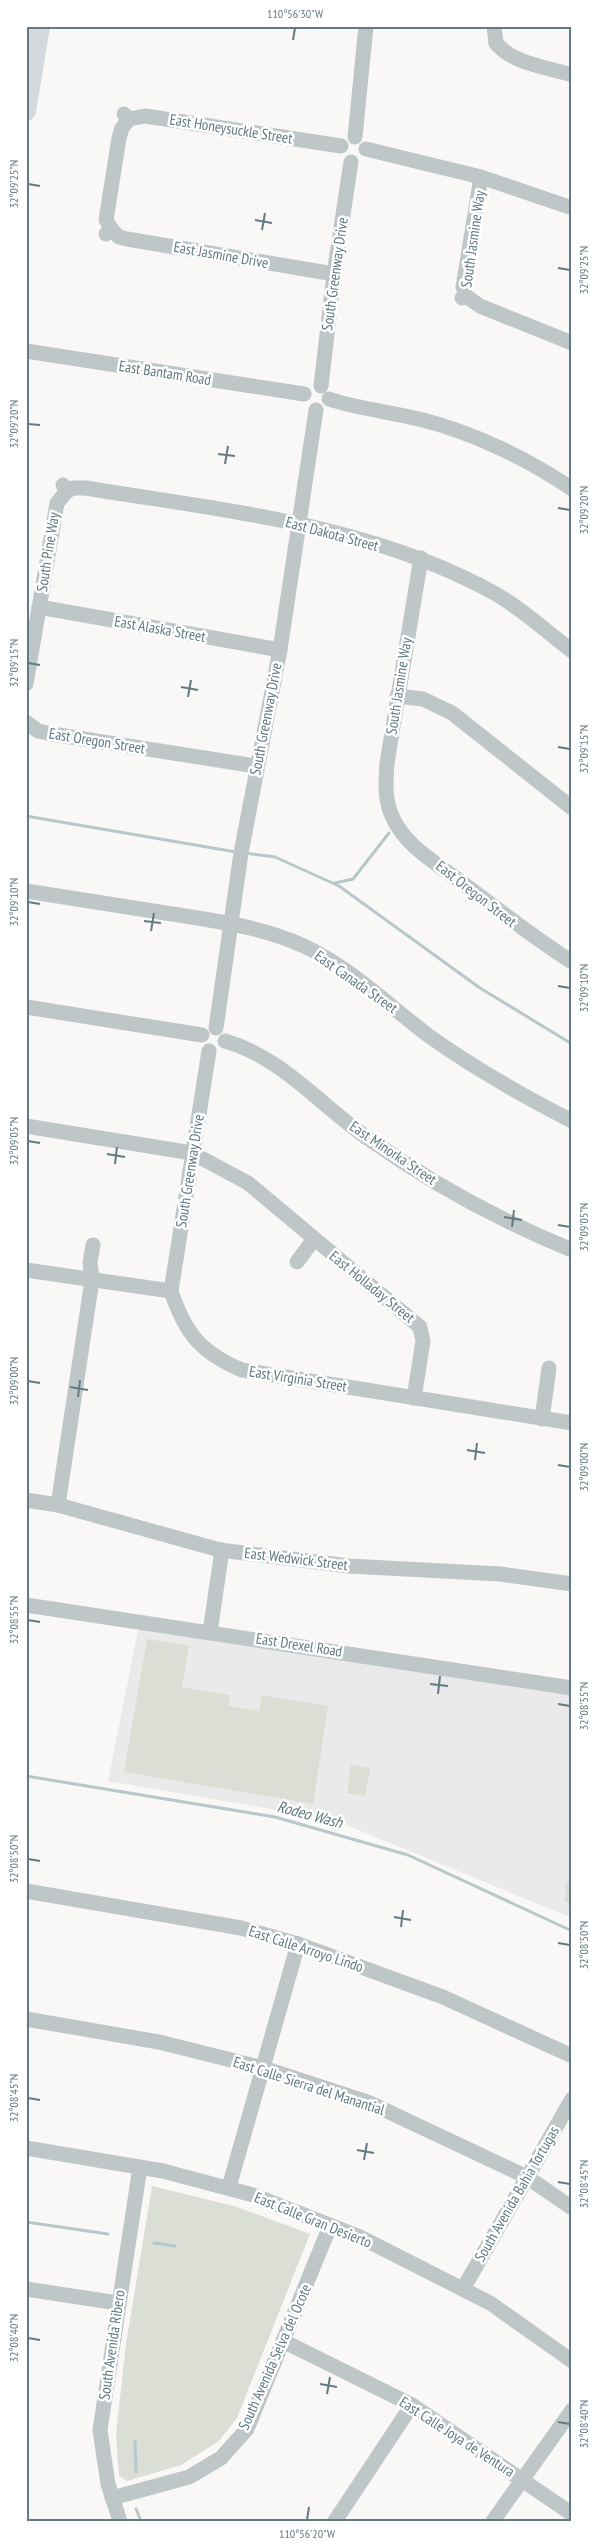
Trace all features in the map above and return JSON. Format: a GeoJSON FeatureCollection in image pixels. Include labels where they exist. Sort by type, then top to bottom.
{"type":"FeatureCollection","features":[{"type":"Feature","properties":{"kind":"main road"},"geometry":{"type":"LineString","coordinates":[[26,111],[40,26]]}},
{"type":"Feature","properties":{"kind":"street"},"geometry":{"type":"LineString","coordinates":[[355,138],[366,26]]}},
{"type":"Feature","properties":{"kind":"street"},"geometry":{"type":"LineString","coordinates":[[494,26],[495,44],[514,56],[572,75]]}},
{"type":"Feature","properties":{"kind":"street","name":"East Honeysuckle Street"},"geometry":{"type":"LineString","coordinates":[[109,232],[106,220],[112,174],[122,128],[127,116],[145,116],[341,146]]}},
{"type":"Feature","properties":{"kind":"street"},"geometry":{"type":"LineString","coordinates":[[366,149],[362,159],[351,162],[343,157],[341,146],[345,140],[355,138],[361,140],[366,149],[481,177],[572,208]]}},
{"type":"Feature","properties":{"kind":"street","name":"South Greenway Drive"},"geometry":{"type":"LineString","coordinates":[[325,392],[334,274],[351,162]]}},
{"type":"Feature","properties":{"kind":"street","name":"South Jasmine Way"},"geometry":{"type":"LineString","coordinates":[[481,177],[463,286],[464,297],[480,306],[572,343]]}},
{"type":"Feature","properties":{"kind":"street","name":"East Jasmine Drive"},"geometry":{"type":"LineString","coordinates":[[109,232],[126,239],[334,274]]}},
{"type":"Feature","properties":{"kind":"street","name":"East Bantam Road"},"geometry":{"type":"LineString","coordinates":[[26,351],[304,394]]}},
{"type":"Feature","properties":{"kind":"street"},"geometry":{"type":"LineString","coordinates":[[325,392],[326,406],[316,410],[306,405],[304,394],[313,385],[325,392],[425,420],[479,440],[547,474],[572,489]]}},
{"type":"Feature","properties":{"kind":"street","name":"South Greenway Drive"},"geometry":{"type":"LineString","coordinates":[[216,1028],[241,853],[256,766],[280,650],[316,410]]}},
{"type":"Feature","properties":{"kind":"street","name":"East Dakota Street"},"geometry":{"type":"LineString","coordinates":[[65,488],[86,488],[300,523],[420,558],[497,595],[572,651]]}},
{"type":"Feature","properties":{"kind":"street","name":"South Pine Way"},"geometry":{"type":"LineString","coordinates":[[26,684],[57,503],[65,488]]}},
{"type":"Feature","properties":{"kind":"street","name":"South Jasmine Way"},"geometry":{"type":"LineString","coordinates":[[391,815],[385,785],[397,696],[420,558]]}},
{"type":"Feature","properties":{"kind":"street","name":"East Alaska Street"},"geometry":{"type":"LineString","coordinates":[[39,607],[280,650]]}},
{"type":"Feature","properties":{"kind":"street"},"geometry":{"type":"LineString","coordinates":[[397,696],[423,699],[452,713],[572,808]]}},
{"type":"Feature","properties":{"kind":"street","name":"East Oregon Street"},"geometry":{"type":"LineString","coordinates":[[27,724],[52,734],[256,766]]}},
{"type":"Feature","properties":{"kind":"street","name":"East Oregon Street"},"geometry":{"type":"LineString","coordinates":[[391,815],[404,836],[426,855],[526,932],[572,962]]}},
{"type":"Feature","properties":{"kind":"street","name":"East Canada Street"},"geometry":{"type":"LineString","coordinates":[[26,891],[232,924],[281,938],[331,960],[429,1036],[461,1057],[572,1122]]}},
{"type":"Feature","properties":{"kind":"street"},"geometry":{"type":"LineString","coordinates":[[26,1007],[202,1035]]}},
{"type":"Feature","properties":{"kind":"street"},"geometry":{"type":"LineString","coordinates":[[209,1028],[216,1028],[223,1033],[225,1041],[219,1051],[209,1051],[202,1045],[202,1035],[209,1028]]}},
{"type":"Feature","properties":{"kind":"street","name":"East Minorka Street"},"geometry":{"type":"LineString","coordinates":[[225,1041],[255,1053],[280,1068],[368,1139],[448,1189],[572,1250]]}},
{"type":"Feature","properties":{"kind":"street","name":"South Greenway Drive"},"geometry":{"type":"LineString","coordinates":[[171,1291],[209,1051]]}},
{"type":"Feature","properties":{"kind":"street","name":"East Holladay Street"},"geometry":{"type":"LineString","coordinates":[[26,1126],[192,1153],[248,1183],[314,1239],[422,1325],[423,1341],[414,1398]]}},
{"type":"Feature","properties":{"kind":"street","name":"East Holladay Street"},"geometry":{"type":"LineString","coordinates":[[297,1262],[314,1239]]}},
{"type":"Feature","properties":{"kind":"street"},"geometry":{"type":"LineString","coordinates":[[58,1505],[92,1280],[90,1262],[93,1245]]}},
{"type":"Feature","properties":{"kind":"street"},"geometry":{"type":"LineString","coordinates":[[26,1270],[171,1291]]}},
{"type":"Feature","properties":{"kind":"street","name":"East Virginia Street"},"geometry":{"type":"LineString","coordinates":[[171,1291],[186,1326],[203,1350],[223,1363],[242,1370],[572,1424]]}},
{"type":"Feature","properties":{"kind":"street"},"geometry":{"type":"LineString","coordinates":[[542,1419],[549,1368]]}},
{"type":"Feature","properties":{"kind":"street","name":"East Wedwick Street"},"geometry":{"type":"LineString","coordinates":[[26,1500],[58,1505],[222,1550],[349,1566],[500,1574],[572,1584]]}},
{"type":"Feature","properties":{"kind":"street"},"geometry":{"type":"LineString","coordinates":[[210,1632],[222,1550]]}},
{"type":"Feature","properties":{"kind":"street","name":"East Drexel Road"},"geometry":{"type":"LineString","coordinates":[[26,1604],[572,1688]]}},
{"type":"Feature","properties":{"kind":"street","name":"East Calle Arroyo Lindo"},"geometry":{"type":"LineString","coordinates":[[26,1891],[241,1928],[298,1944],[443,1997],[572,2056]]}},
{"type":"Feature","properties":{"kind":"street"},"geometry":{"type":"LineString","coordinates":[[229,2187],[298,1944]]}},
{"type":"Feature","properties":{"kind":"street","name":"East Calle Sierra del Manantial"},"geometry":{"type":"LineString","coordinates":[[26,2019],[160,2042],[263,2068],[370,2103],[527,2177],[572,2208]]}},
{"type":"Feature","properties":{"kind":"street","name":"South Avenida Bahia Tortugas"},"geometry":{"type":"LineString","coordinates":[[463,2289],[572,2099]]}},
{"type":"Feature","properties":{"kind":"street","name":"East Calle Gran Desierto"},"geometry":{"type":"LineString","coordinates":[[26,2148],[140,2167],[229,2187],[360,2237],[490,2303],[572,2361]]}},
{"type":"Feature","properties":{"kind":"street","name":"South Avenida Ribero"},"geometry":{"type":"LineString","coordinates":[[120,2521],[112,2498],[100,2430],[140,2167]]}},
{"type":"Feature","properties":{"kind":"street","name":"South Avenida Selva del Ocote"},"geometry":{"type":"LineString","coordinates":[[112,2498],[188,2477],[221,2458],[247,2429],[330,2226]]}},
{"type":"Feature","properties":{"kind":"street"},"geometry":{"type":"LineString","coordinates":[[26,2289],[118,2303]]}},
{"type":"Feature","properties":{"kind":"street","name":"East Calle Joya de Ventura"},"geometry":{"type":"LineString","coordinates":[[283,2341],[412,2405],[572,2514]]}},
{"type":"Feature","properties":{"kind":"street"},"geometry":{"type":"LineString","coordinates":[[335,2521],[412,2405]]}},
{"type":"Feature","properties":{"kind":"street"},"geometry":{"type":"LineString","coordinates":[[493,2521],[572,2410]]}},
{"type":"Feature","properties":{"kind":"shaded area"},"geometry":{"type":"Polygon","coordinates":[[[139,1625],[572,1694],[572,1918],[334,1820],[108,1781],[139,1625]]]}},
{"type":"Feature","properties":{"kind":"shaded area"},"geometry":{"type":"Polygon","coordinates":[[[147,1639],[189,1646],[182,1687],[230,1695],[228,1706],[259,1711],[262,1695],[328,1706],[313,1804],[124,1772],[147,1639]]]}},
{"type":"Feature","properties":{"kind":"shaded area"},"geometry":{"type":"Polygon","coordinates":[[[351,1765],[370,1768],[365,1796],[347,1793],[351,1765]]]}},
{"type":"Feature","properties":{"kind":"shaded area"},"geometry":{"type":"Polygon","coordinates":[[[572,1877],[572,1904],[565,1901],[566,1884],[572,1877]]]}},
{"type":"Feature","properties":{"kind":"shaded area"},"geometry":{"type":"Polygon","coordinates":[[[152,2186],[234,2206],[310,2234],[237,2418],[219,2441],[181,2465],[127,2481],[119,2476],[116,2434],[126,2344],[152,2186]]]}},
{"type":"Feature","properties":{"kind":"waterway"},"geometry":{"type":"LineString","coordinates":[[26,816],[236,852]]}},
{"type":"Feature","properties":{"kind":"waterway"},"geometry":{"type":"LineString","coordinates":[[335,883],[353,879],[389,833]]}},
{"type":"Feature","properties":{"kind":"waterway"},"geometry":{"type":"LineString","coordinates":[[245,853],[275,857],[339,886],[480,988],[572,1044]]}},
{"type":"Feature","properties":{"kind":"waterway","name":"Rodeo Wash"},"geometry":{"type":"LineString","coordinates":[[26,1776],[275,1817],[408,1855],[572,1931]]}},
{"type":"Feature","properties":{"kind":"waterway"},"geometry":{"type":"LineString","coordinates":[[26,2222],[108,2234]]}},
{"type":"Feature","properties":{"kind":"waterway"},"geometry":{"type":"LineString","coordinates":[[154,2243],[175,2246]]}},
{"type":"Feature","properties":{"kind":"waterway"},"geometry":{"type":"LineString","coordinates":[[135,2441],[136,2472]]}},
{"type":"Feature","properties":{"kind":"waterway"},"geometry":{"type":"LineString","coordinates":[[136,2509],[141,2521]]}}]}
